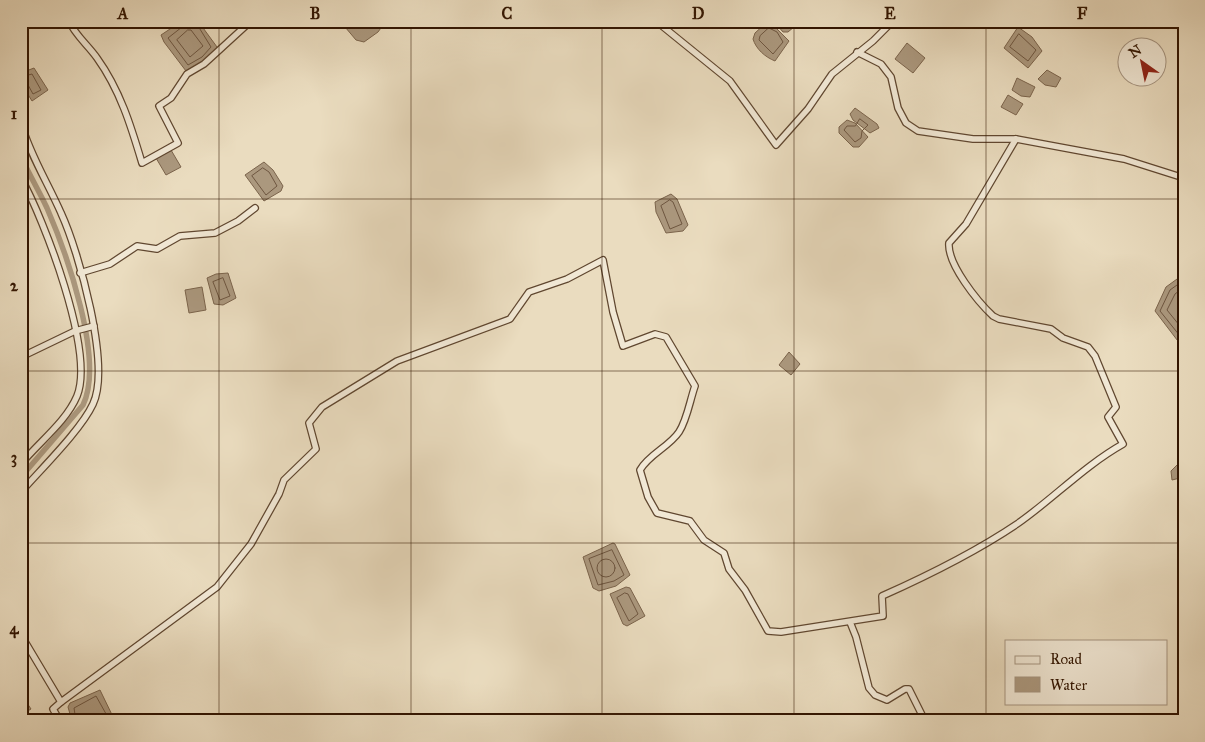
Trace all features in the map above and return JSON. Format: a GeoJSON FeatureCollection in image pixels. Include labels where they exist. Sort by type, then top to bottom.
{"type":"FeatureCollection","features":[{"type":"Feature","properties":{"kind":"street"},"geometry":{"type":"LineString","coordinates":[[69,21],[72,28],[98,58],[126,109],[142,163],[178,143],[159,106],[171,98],[187,74],[204,64],[251,21]]}},
{"type":"Feature","properties":{"kind":"street"},"geometry":{"type":"LineString","coordinates":[[656,21],[730,81],[776,145],[808,109],[832,74],[893,21]]}},
{"type":"Feature","properties":{"kind":"street"},"geometry":{"type":"LineString","coordinates":[[858,52],[881,64],[891,77],[898,108],[906,123],[918,130],[974,139],[1016,139],[1124,159],[1184,178]]}},
{"type":"Feature","properties":{"kind":"street"},"geometry":{"type":"LineString","coordinates":[[21,123],[26,143],[62,215],[80,272],[94,326],[99,377],[94,402],[89,414],[21,492]]}},
{"type":"Feature","properties":{"kind":"street"},"geometry":{"type":"LineString","coordinates":[[60,721],[53,709],[61,702],[217,587],[251,544],[280,494],[284,480],[316,449],[309,423],[322,408],[397,361],[510,319],[529,292],[567,279],[603,260],[613,312],[623,346],[655,334],[666,337],[695,386],[680,432],[645,461],[640,470],[648,497],[657,513],[690,521],[704,540],[724,553],[728,569],[745,590],[768,631],[781,632],[883,616],[882,596],[949,565],[1017,524],[1101,456],[1123,444],[1108,416],[1116,407],[1095,356],[1088,347],[1063,338],[1051,329],[999,319],[993,316],[961,276],[949,256],[949,244],[966,224],[1016,139]]}},
{"type":"Feature","properties":{"kind":"street"},"geometry":{"type":"LineString","coordinates":[[21,178],[47,235],[75,331],[80,376],[77,395],[68,411],[21,464]]}},
{"type":"Feature","properties":{"kind":"street"},"geometry":{"type":"LineString","coordinates":[[80,272],[110,264],[137,246],[157,249],[180,236],[220,231],[238,221],[255,208]]}},
{"type":"Feature","properties":{"kind":"street"},"geometry":{"type":"LineString","coordinates":[[21,357],[75,331],[94,326]]}},
{"type":"Feature","properties":{"kind":"street"},"geometry":{"type":"LineString","coordinates":[[850,622],[870,688],[874,695],[887,700],[905,689],[909,689],[925,721]]}},
{"type":"Feature","properties":{"kind":"street"},"geometry":{"type":"LineString","coordinates":[[21,635],[61,702]]}},
{"type":"Feature","properties":{"kind":"water"},"geometry":{"type":"Polygon","coordinates":[[[182,21],[198,21],[217,47],[204,62],[186,71],[164,42],[161,35],[182,21]]]}},
{"type":"Feature","properties":{"kind":"water"},"geometry":{"type":"Polygon","coordinates":[[[340,21],[386,21],[378,32],[364,42],[356,40],[340,21]]]}},
{"type":"Feature","properties":{"kind":"water"},"geometry":{"type":"Polygon","coordinates":[[[777,21],[801,21],[788,32],[783,32],[777,25],[777,21]]]}},
{"type":"Feature","properties":{"kind":"water"},"geometry":{"type":"Polygon","coordinates":[[[766,23],[772,24],[789,41],[775,61],[761,52],[753,39],[755,33],[766,23]]]}},
{"type":"Feature","properties":{"kind":"water"},"geometry":{"type":"Polygon","coordinates":[[[1018,27],[1032,37],[1042,51],[1028,68],[1004,48],[1018,27]]]}},
{"type":"Feature","properties":{"kind":"water"},"geometry":{"type":"Polygon","coordinates":[[[907,43],[925,58],[913,73],[895,59],[907,43]]]}},
{"type":"Feature","properties":{"kind":"water"},"geometry":{"type":"Polygon","coordinates":[[[34,68],[48,90],[32,101],[21,83],[21,73],[34,68]]]}},
{"type":"Feature","properties":{"kind":"water"},"geometry":{"type":"Polygon","coordinates":[[[1047,70],[1061,78],[1056,87],[1045,85],[1038,79],[1047,70]]]}},
{"type":"Feature","properties":{"kind":"water"},"geometry":{"type":"Polygon","coordinates":[[[1017,78],[1035,87],[1030,97],[1021,96],[1012,90],[1017,78]]]}},
{"type":"Feature","properties":{"kind":"water"},"geometry":{"type":"Polygon","coordinates":[[[1008,95],[1023,104],[1016,115],[1001,107],[1008,95]]]}},
{"type":"Feature","properties":{"kind":"water"},"geometry":{"type":"Polygon","coordinates":[[[855,108],[877,124],[879,128],[870,133],[853,120],[850,114],[855,108]]]}},
{"type":"Feature","properties":{"kind":"water"},"geometry":{"type":"Polygon","coordinates":[[[847,120],[855,123],[868,137],[859,147],[853,147],[839,133],[839,127],[847,120]]]}},
{"type":"Feature","properties":{"kind":"water"},"geometry":{"type":"Polygon","coordinates":[[[171,150],[181,167],[166,175],[156,158],[171,150]]]}},
{"type":"Feature","properties":{"kind":"water"},"geometry":{"type":"Polygon","coordinates":[[[264,162],[273,170],[283,186],[281,191],[264,201],[245,175],[264,162]]]}},
{"type":"Feature","properties":{"kind":"water"},"geometry":{"type":"Polygon","coordinates":[[[671,194],[677,199],[688,225],[683,231],[666,233],[656,212],[655,202],[671,194]]]}},
{"type":"Feature","properties":{"kind":"water"},"geometry":{"type":"Polygon","coordinates":[[[228,273],[236,298],[223,305],[214,304],[207,278],[216,274],[228,273]]]}},
{"type":"Feature","properties":{"kind":"water"},"geometry":{"type":"Polygon","coordinates":[[[1184,274],[1184,349],[1155,311],[1166,287],[1184,274]]]}},
{"type":"Feature","properties":{"kind":"water"},"geometry":{"type":"Polygon","coordinates":[[[202,287],[206,310],[189,313],[185,290],[202,287]]]}},
{"type":"Feature","properties":{"kind":"water"},"geometry":{"type":"Polygon","coordinates":[[[789,352],[800,364],[791,375],[779,365],[789,352]]]}},
{"type":"Feature","properties":{"kind":"water"},"geometry":{"type":"Polygon","coordinates":[[[1178,464],[1184,466],[1184,477],[1172,480],[1171,471],[1178,464]]]}},
{"type":"Feature","properties":{"kind":"water"},"geometry":{"type":"Polygon","coordinates":[[[613,543],[630,575],[616,586],[599,591],[593,588],[583,557],[613,543]]]}},
{"type":"Feature","properties":{"kind":"water"},"geometry":{"type":"Polygon","coordinates":[[[626,587],[630,588],[645,616],[627,626],[623,624],[610,594],[626,587]]]}},
{"type":"Feature","properties":{"kind":"water"},"geometry":{"type":"Polygon","coordinates":[[[100,690],[115,721],[72,721],[68,707],[70,703],[100,690]]]}},
{"type":"Feature","properties":{"kind":"water"},"geometry":{"type":"Polygon","coordinates":[[[21,694],[31,709],[21,715],[21,694]]]}},
{"type":"Feature","properties":{"kind":"waterway"},"geometry":{"type":"LineString","coordinates":[[21,157],[47,208],[64,251],[80,306],[89,361],[89,385],[83,405],[21,477]]}}]}
